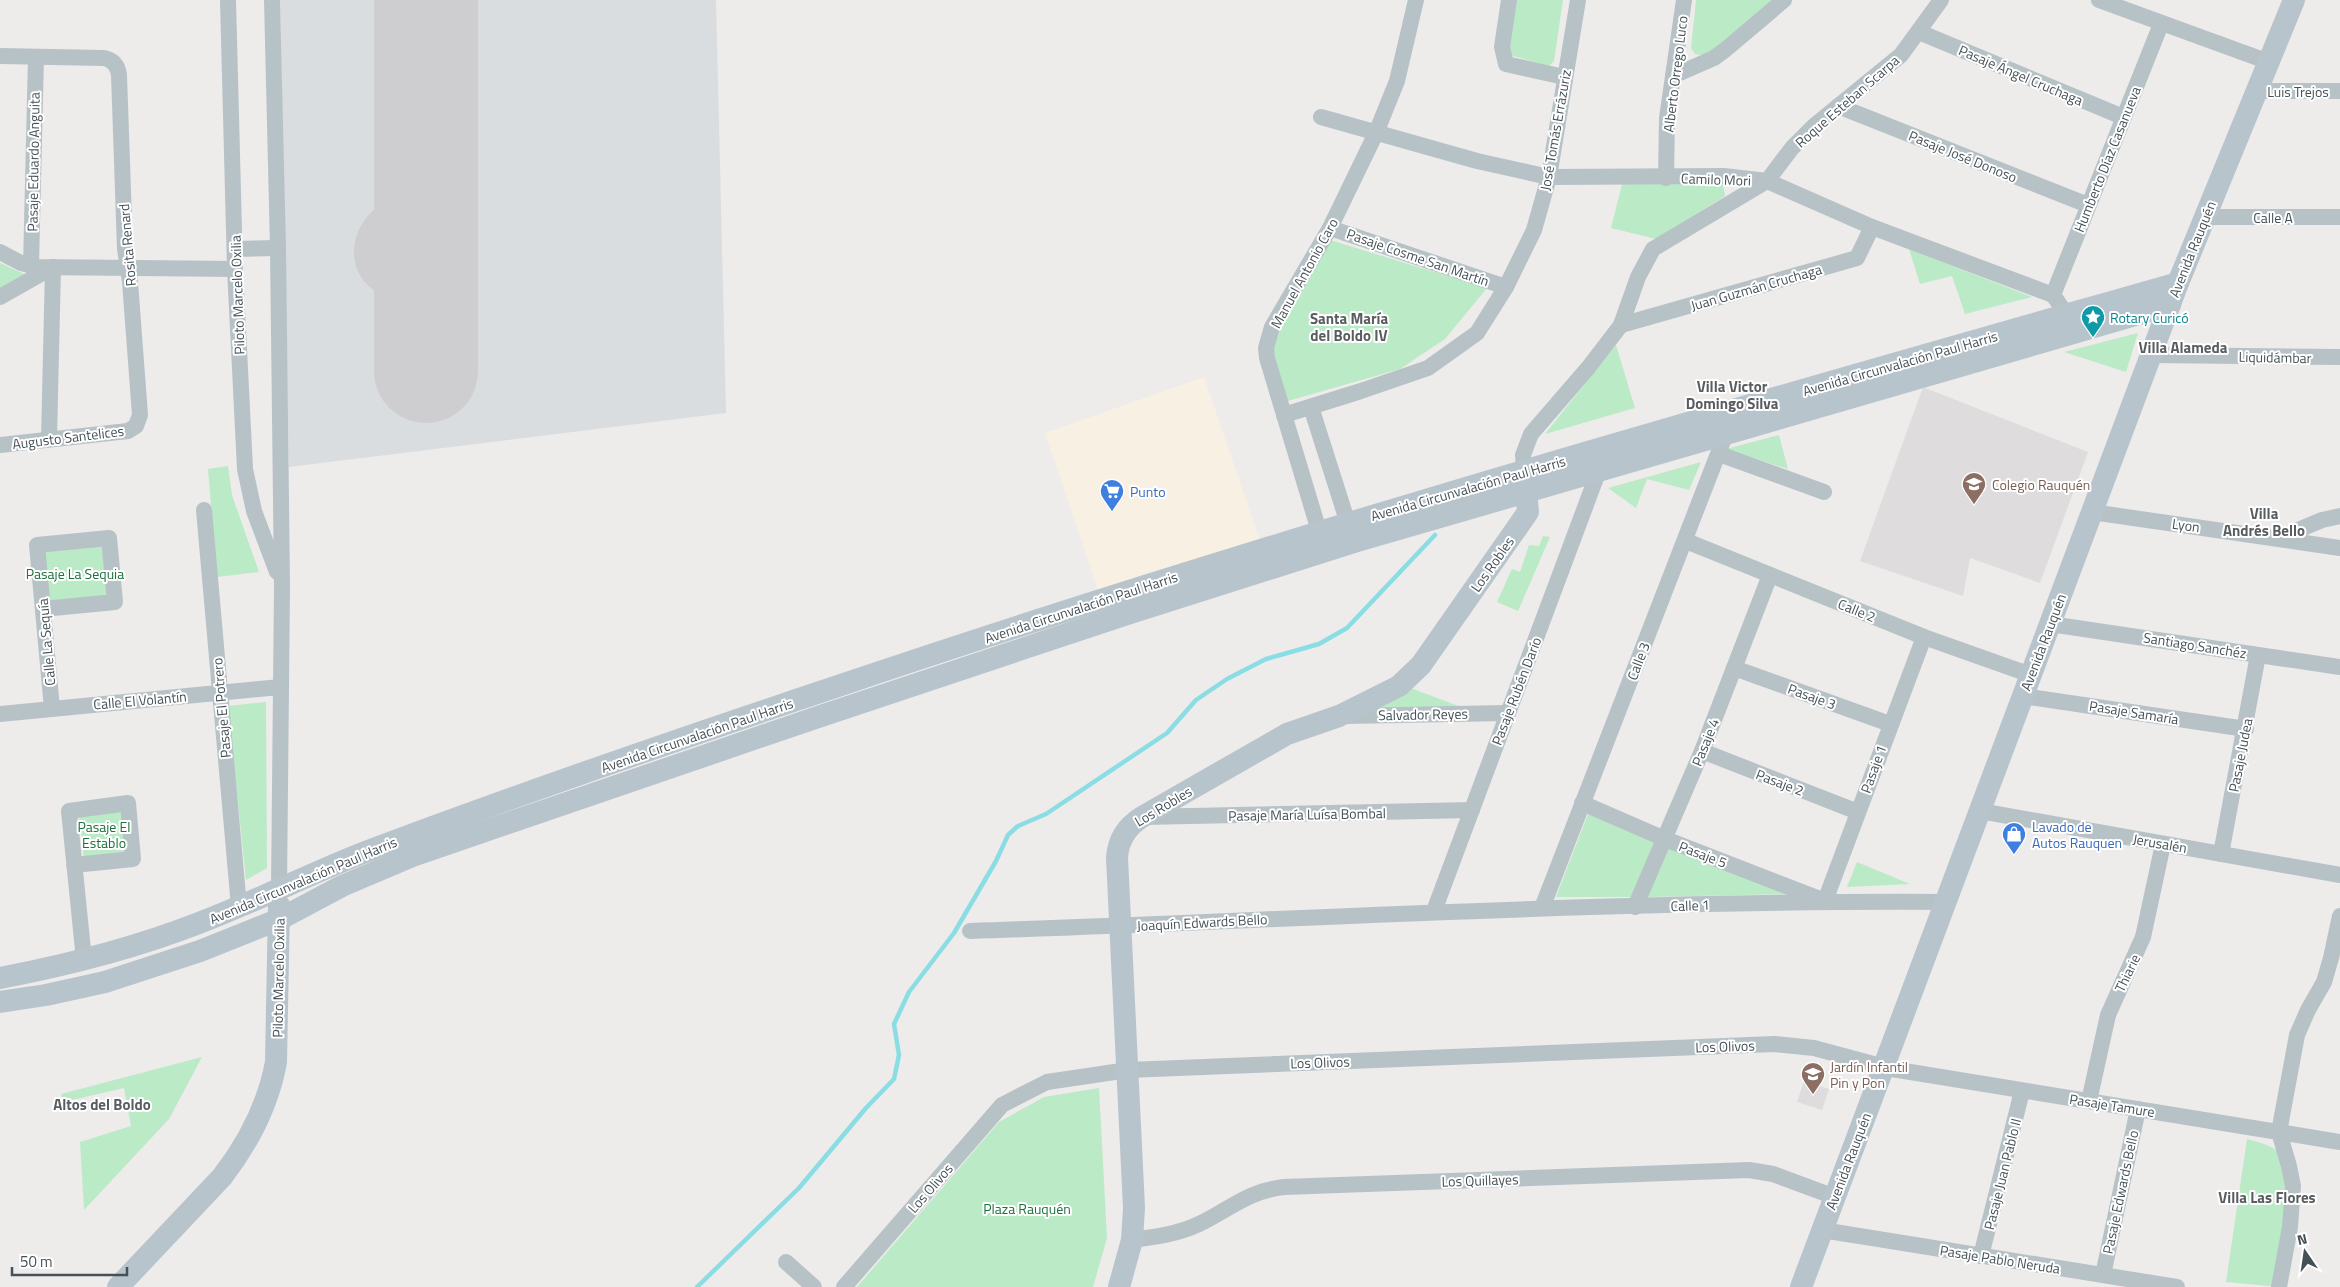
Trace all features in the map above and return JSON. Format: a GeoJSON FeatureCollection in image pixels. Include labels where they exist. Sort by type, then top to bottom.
{"type":"FeatureCollection","features":[{"type":"Feature","properties":{"kind":"main road","name":"Avenida Rauquén"},"geometry":{"type":"LineString","coordinates":[[1801,1287],[2178,283],[2294,0]]}},
{"type":"Feature","properties":{"kind":"main road","name":"Avenida Circunvalación Paul Harris"},"geometry":{"type":"LineString","coordinates":[[0,1002],[69,991],[140,972],[280,919],[342,886],[415,855],[1126,614],[1351,532],[1434,520],[1525,481],[2070,324],[2178,283]]}},
{"type":"Feature","properties":{"kind":"main road","name":"Avenida Circunvalación Paul Harris"},"geometry":{"type":"LineString","coordinates":[[2070,324],[2170,305]]}},
{"type":"Feature","properties":{"kind":"main road","name":"Avenida Circunvalación Paul Harris"},"geometry":{"type":"LineString","coordinates":[[1525,481],[1599,470],[1729,422]]}},
{"type":"Feature","properties":{"kind":"main road","name":"Los Robles"},"geometry":{"type":"LineString","coordinates":[[1119,1287],[1132,1240],[1134,1208],[1120,926],[1118,850],[1124,834],[1142,818],[1287,734],[1339,716],[1399,686],[1422,665],[1528,512],[1525,481]]}},
{"type":"Feature","properties":{"kind":"main road","name":"Avenida Circunvalación Paul Harris"},"geometry":{"type":"LineString","coordinates":[[0,978],[84,960],[162,937],[239,907],[312,873],[404,838],[837,686],[1255,550],[1323,542]]}},
{"type":"Feature","properties":{"kind":"main road","name":"Piloto Marcelo Oxilia"},"geometry":{"type":"LineString","coordinates":[[118,1287],[222,1177],[237,1158],[259,1120],[272,1083],[276,1062],[280,919],[279,889]]}},
{"type":"Feature","properties":{"kind":"street","name":"Piloto Marcelo Oxilia"},"geometry":{"type":"LineString","coordinates":[[228,0],[235,269],[245,469],[254,511],[282,585]]}},
{"type":"Feature","properties":{"kind":"street","name":"Piloto Marcelo Oxilia"},"geometry":{"type":"LineString","coordinates":[[272,0],[278,248],[282,585],[279,889]]}},
{"type":"Feature","properties":{"kind":"street","name":"Manuel Antonio Caro"},"geometry":{"type":"LineString","coordinates":[[1323,542],[1267,358],[1267,338],[1330,228],[1376,132],[1397,81],[1416,0]]}},
{"type":"Feature","properties":{"kind":"street"},"geometry":{"type":"LineString","coordinates":[[1509,0],[1502,48],[1506,64],[1564,77]]}},
{"type":"Feature","properties":{"kind":"street","name":"José Tomás Errázuriz"},"geometry":{"type":"LineString","coordinates":[[1284,415],[1428,368],[1477,333],[1506,287],[1534,230],[1548,177],[1578,0]]}},
{"type":"Feature","properties":{"kind":"street","name":"Alberto Orrego Luco"},"geometry":{"type":"LineString","coordinates":[[1666,178],[1667,118],[1684,0]]}},
{"type":"Feature","properties":{"kind":"street"},"geometry":{"type":"LineString","coordinates":[[1674,76],[1714,58],[1784,0]]}},
{"type":"Feature","properties":{"kind":"street","name":"Roque Esteban Scarpa"},"geometry":{"type":"LineString","coordinates":[[1525,481],[1523,455],[1531,434],[1588,368],[1621,325],[1638,277],[1654,249],[1767,181],[1792,148],[1838,106],[1901,55],[1941,0]]}},
{"type":"Feature","properties":{"kind":"street"},"geometry":{"type":"LineString","coordinates":[[2100,0],[2161,24],[2269,62]]}},
{"type":"Feature","properties":{"kind":"street","name":"Humberto Díaz Casanueva"},"geometry":{"type":"LineString","coordinates":[[2053,295],[2161,24]]}},
{"type":"Feature","properties":{"kind":"street","name":"Pasaje Ángel Cruchaga"},"geometry":{"type":"LineString","coordinates":[[1919,32],[2124,117]]}},
{"type":"Feature","properties":{"kind":"street"},"geometry":{"type":"LineString","coordinates":[[0,56],[36,57]]}},
{"type":"Feature","properties":{"kind":"street","name":"Rosita Renard"},"geometry":{"type":"LineString","coordinates":[[36,57],[104,58],[114,63],[119,75],[124,249],[128,267],[140,415],[136,426]]}},
{"type":"Feature","properties":{"kind":"street","name":"Pasaje Eduardo Anguita"},"geometry":{"type":"LineString","coordinates":[[31,266],[36,57]]}},
{"type":"Feature","properties":{"kind":"street","name":"Luis Trejos"},"geometry":{"type":"LineString","coordinates":[[2257,91],[2340,91]]}},
{"type":"Feature","properties":{"kind":"street","name":"Pasaje José Donoso"},"geometry":{"type":"LineString","coordinates":[[1838,106],[2088,205]]}},
{"type":"Feature","properties":{"kind":"street","name":"Camilo Mori"},"geometry":{"type":"LineString","coordinates":[[1321,117],[1477,161],[1548,177],[1666,178],[1724,176],[1767,181],[1872,227],[2053,295]]}},
{"type":"Feature","properties":{"kind":"street","name":"Calle A"},"geometry":{"type":"LineString","coordinates":[[2205,217],[2340,217]]}},
{"type":"Feature","properties":{"kind":"street","name":"Juan Guzmán Cruchaga"},"geometry":{"type":"LineString","coordinates":[[1621,325],[1857,258],[1872,227]]}},
{"type":"Feature","properties":{"kind":"street","name":"Pasaje Cosme San Martín"},"geometry":{"type":"LineString","coordinates":[[1330,228],[1506,287]]}},
{"type":"Feature","properties":{"kind":"street"},"geometry":{"type":"LineString","coordinates":[[235,249],[278,248]]}},
{"type":"Feature","properties":{"kind":"street"},"geometry":{"type":"LineString","coordinates":[[0,252],[31,266],[235,269]]}},
{"type":"Feature","properties":{"kind":"street"},"geometry":{"type":"LineString","coordinates":[[0,297],[53,267]]}},
{"type":"Feature","properties":{"kind":"street"},"geometry":{"type":"LineString","coordinates":[[49,439],[53,267]]}},
{"type":"Feature","properties":{"kind":"street"},"geometry":{"type":"LineString","coordinates":[[2053,295],[2070,324]]}},
{"type":"Feature","properties":{"kind":"street","name":"Liquidámbar"},"geometry":{"type":"LineString","coordinates":[[2151,356],[2340,357]]}},
{"type":"Feature","properties":{"kind":"street"},"geometry":{"type":"LineString","coordinates":[[1311,407],[1351,532]]}},
{"type":"Feature","properties":{"kind":"street","name":"Calle 3"},"geometry":{"type":"LineString","coordinates":[[1542,908],[1686,540],[1719,454],[1729,422]]}},
{"type":"Feature","properties":{"kind":"street","name":"Augusto Santelices"},"geometry":{"type":"LineString","coordinates":[[0,445],[123,431],[136,426]]}},
{"type":"Feature","properties":{"kind":"street"},"geometry":{"type":"LineString","coordinates":[[1719,454],[1824,492]]}},
{"type":"Feature","properties":{"kind":"street","name":"Pasaje Rubén Darío"},"geometry":{"type":"LineString","coordinates":[[1434,912],[1599,470]]}},
{"type":"Feature","properties":{"kind":"street","name":"Pasaje El Potrero"},"geometry":{"type":"LineString","coordinates":[[204,510],[239,907]]}},
{"type":"Feature","properties":{"kind":"street","name":"Lyon"},"geometry":{"type":"LineString","coordinates":[[2092,512],[2340,548]]}},
{"type":"Feature","properties":{"kind":"street"},"geometry":{"type":"LineString","coordinates":[[2279,538],[2322,520],[2340,516]]}},
{"type":"Feature","properties":{"kind":"street","name":"Calle La Sequía"},"geometry":{"type":"LineString","coordinates":[[43,609],[115,602],[108,538],[37,545],[52,709]]}},
{"type":"Feature","properties":{"kind":"street","name":"Calle 2"},"geometry":{"type":"LineString","coordinates":[[1686,540],[1924,637],[2031,675]]}},
{"type":"Feature","properties":{"kind":"street","name":"Pasaje 4"},"geometry":{"type":"LineString","coordinates":[[1635,907],[1702,751],[1770,575]]}},
{"type":"Feature","properties":{"kind":"street","name":"Santiago Sanchéz"},"geometry":{"type":"LineString","coordinates":[[2050,624],[2340,667]]}},
{"type":"Feature","properties":{"kind":"street","name":"Pasaje 1"},"geometry":{"type":"LineString","coordinates":[[1825,901],[1924,637]]}},
{"type":"Feature","properties":{"kind":"street","name":"Pasaje Judea"},"geometry":{"type":"LineString","coordinates":[[2222,854],[2258,655]]}},
{"type":"Feature","properties":{"kind":"street","name":"Pasaje 3"},"geometry":{"type":"LineString","coordinates":[[1734,668],[1890,724]]}},
{"type":"Feature","properties":{"kind":"street","name":"Calle El Volantín"},"geometry":{"type":"LineString","coordinates":[[0,714],[280,687]]}},
{"type":"Feature","properties":{"kind":"street","name":"Pasaje Samaría"},"geometry":{"type":"LineString","coordinates":[[2023,696],[2246,729]]}},
{"type":"Feature","properties":{"kind":"street","name":"Salvador Reyes"},"geometry":{"type":"LineString","coordinates":[[1339,716],[1508,713]]}},
{"type":"Feature","properties":{"kind":"street","name":"Pasaje 2"},"geometry":{"type":"LineString","coordinates":[[1702,751],[1858,812]]}},
{"type":"Feature","properties":{"kind":"street"},"geometry":{"type":"LineString","coordinates":[[74,865],[133,859],[128,803],[69,811],[74,865],[84,960]]}},
{"type":"Feature","properties":{"kind":"street","name":"Pasaje 5"},"geometry":{"type":"LineString","coordinates":[[1582,803],[1665,839],[1825,901]]}},
{"type":"Feature","properties":{"kind":"street","name":"Pasaje María Luísa Bombal"},"geometry":{"type":"LineString","coordinates":[[1142,818],[1472,810]]}},
{"type":"Feature","properties":{"kind":"street","name":"Jerusalén"},"geometry":{"type":"LineString","coordinates":[[1980,811],[2340,875]]}},
{"type":"Feature","properties":{"kind":"street","name":"Thiarie"},"geometry":{"type":"LineString","coordinates":[[2088,1101],[2108,1016],[2143,937],[2163,844]]}},
{"type":"Feature","properties":{"kind":"street","name":"Calle 1"},"geometry":{"type":"LineString","coordinates":[[1434,912],[1825,901],[1946,902]]}},
{"type":"Feature","properties":{"kind":"street","name":"Joaquín Edwards Bello"},"geometry":{"type":"LineString","coordinates":[[970,930],[1120,926],[1434,912]]}},
{"type":"Feature","properties":{"kind":"street"},"geometry":{"type":"LineString","coordinates":[[2279,1287],[2290,1227],[2293,1186],[2279,1132],[2297,1036],[2308,1010],[2324,982],[2340,916]]}},
{"type":"Feature","properties":{"kind":"street","name":"Los Olivos"},"geometry":{"type":"LineString","coordinates":[[844,1287],[1002,1105],[1047,1082],[1128,1070],[1774,1044],[1814,1048],[1884,1067]]}},
{"type":"Feature","properties":{"kind":"street","name":"Pasaje Tamure"},"geometry":{"type":"LineString","coordinates":[[1884,1067],[2340,1142]]}},
{"type":"Feature","properties":{"kind":"street","name":"Pasaje Juan Pablo II"},"geometry":{"type":"LineString","coordinates":[[1981,1256],[2022,1091]]}},
{"type":"Feature","properties":{"kind":"street","name":"Pasaje Edwards Bello"},"geometry":{"type":"LineString","coordinates":[[2103,1275],[2138,1109]]}},
{"type":"Feature","properties":{"kind":"street","name":"Los Quillayes"},"geometry":{"type":"LineString","coordinates":[[1132,1240],[1183,1231],[1246,1197],[1265,1190],[1284,1187],[1750,1170],[1773,1174],[1835,1197]]}},
{"type":"Feature","properties":{"kind":"street","name":"Pasaje Pablo Neruda"},"geometry":{"type":"LineString","coordinates":[[1822,1230],[2177,1287]]}},
{"type":"Feature","properties":{"kind":"street"},"geometry":{"type":"LineString","coordinates":[[786,1262],[814,1287]]}},
{"type":"Feature","properties":{"kind":"shaded area"},"geometry":{"type":"Polygon","coordinates":[[[280,0],[716,0],[726,413],[289,467],[280,0]]]}},
{"type":"Feature","properties":{"kind":"shaded area"},"geometry":{"type":"Polygon","coordinates":[[[1204,377],[1260,540],[1099,593],[1045,433],[1204,377]]]}},
{"type":"Feature","properties":{"kind":"shaded area","name":"Colegio Rauquén"},"geometry":{"type":"Polygon","coordinates":[[[1923,387],[2088,452],[2040,583],[1970,558],[1963,596],[1860,561],[1923,387]]]}},
{"type":"Feature","properties":{"kind":"shaded area","name":"Jardín Infantil Pin y Pon"},"geometry":{"type":"Polygon","coordinates":[[[1804,1081],[1829,1089],[1822,1110],[1797,1102],[1804,1081]]]}},
{"type":"Feature","properties":{"kind":"green space"},"geometry":{"type":"Polygon","coordinates":[[[1516,0],[1563,0],[1554,61],[1549,66],[1513,56],[1508,47],[1516,0]]]}},
{"type":"Feature","properties":{"kind":"green space"},"geometry":{"type":"Polygon","coordinates":[[[1696,0],[1774,0],[1707,56],[1695,54],[1691,48],[1696,0]]]}},
{"type":"Feature","properties":{"kind":"green space"},"geometry":{"type":"Polygon","coordinates":[[[1716,182],[1723,184],[1725,196],[1656,239],[1611,228],[1622,184],[1716,182]]]}},
{"type":"Feature","properties":{"kind":"green space"},"geometry":{"type":"Polygon","coordinates":[[[1330,240],[1487,288],[1445,339],[1400,369],[1281,403],[1267,351],[1330,240]]]}},
{"type":"Feature","properties":{"kind":"green space"},"geometry":{"type":"Polygon","coordinates":[[[1909,249],[2032,297],[1965,314],[1952,276],[1920,284],[1909,249]]]}},
{"type":"Feature","properties":{"kind":"green space"},"geometry":{"type":"Polygon","coordinates":[[[0,263],[31,277],[0,291],[0,263]]]}},
{"type":"Feature","properties":{"kind":"green space"},"geometry":{"type":"Polygon","coordinates":[[[2138,333],[2126,372],[2064,352],[2138,333]]]}},
{"type":"Feature","properties":{"kind":"green space"},"geometry":{"type":"Polygon","coordinates":[[[1616,345],[1635,408],[1545,434],[1616,345]]]}},
{"type":"Feature","properties":{"kind":"green space"},"geometry":{"type":"Polygon","coordinates":[[[1779,435],[1788,469],[1726,449],[1779,435]]]}},
{"type":"Feature","properties":{"kind":"green space"},"geometry":{"type":"Polygon","coordinates":[[[1701,462],[1689,490],[1647,479],[1636,508],[1608,488],[1701,462]]]}},
{"type":"Feature","properties":{"kind":"green space"},"geometry":{"type":"Polygon","coordinates":[[[228,466],[232,495],[259,572],[217,577],[208,469],[228,466]]]}},
{"type":"Feature","properties":{"kind":"green space"},"geometry":{"type":"Polygon","coordinates":[[[1543,536],[1550,537],[1518,611],[1497,602],[1512,569],[1520,572],[1529,545],[1539,546],[1543,536]]]}},
{"type":"Feature","properties":{"kind":"green space","name":"Pasaje La Sequia"},"geometry":{"type":"Polygon","coordinates":[[[103,544],[108,596],[46,602],[41,550],[103,544]]]}},
{"type":"Feature","properties":{"kind":"green space"},"geometry":{"type":"Polygon","coordinates":[[[1408,687],[1461,707],[1358,708],[1408,687]]]}},
{"type":"Feature","properties":{"kind":"green space"},"geometry":{"type":"Polygon","coordinates":[[[266,702],[267,868],[246,880],[228,706],[266,702]]]}},
{"type":"Feature","properties":{"kind":"green space","name":"Pasaje El Establo"},"geometry":{"type":"Polygon","coordinates":[[[124,809],[129,854],[84,860],[79,814],[124,809]]]}},
{"type":"Feature","properties":{"kind":"green space"},"geometry":{"type":"Polygon","coordinates":[[[1588,814],[1659,843],[1635,897],[1556,897],[1588,814]]]}},
{"type":"Feature","properties":{"kind":"green space"},"geometry":{"type":"Polygon","coordinates":[[[1667,846],[1797,894],[1645,897],[1667,846]]]}},
{"type":"Feature","properties":{"kind":"green space"},"geometry":{"type":"Polygon","coordinates":[[[1857,862],[1910,884],[1847,887],[1857,862]]]}},
{"type":"Feature","properties":{"kind":"green space"},"geometry":{"type":"Polygon","coordinates":[[[202,1057],[169,1119],[84,1210],[80,1142],[131,1126],[124,1088],[63,1102],[61,1094],[202,1057]]]}},
{"type":"Feature","properties":{"kind":"green space","name":"Plaza Rauquén"},"geometry":{"type":"Polygon","coordinates":[[[1099,1088],[1107,1238],[1093,1287],[857,1287],[999,1122],[1044,1097],[1099,1088]]]}},
{"type":"Feature","properties":{"kind":"green space"},"geometry":{"type":"Polygon","coordinates":[[[2247,1139],[2275,1149],[2282,1155],[2286,1165],[2289,1198],[2280,1287],[2226,1282],[2247,1139]]]}},
{"type":"Feature","properties":{"kind":"waterway"},"geometry":{"type":"LineString","coordinates":[[697,1287],[799,1188],[866,1108],[894,1079],[899,1055],[894,1024],[909,992],[954,933],[996,861],[1008,835],[1018,826],[1046,814],[1167,733],[1196,700],[1227,679],[1266,659],[1319,644],[1347,628],[1435,535]]}},
{"type":"Feature","properties":{"kind":"taxiway"},"geometry":{"type":"LineString","coordinates":[[426,175],[410,204],[380,234],[375,246],[375,257],[378,265],[390,276],[408,279],[426,275]]}},
{"type":"Feature","properties":{"kind":"runway"},"geometry":{"type":"LineString","coordinates":[[426,0],[426,371]]}},
{"type":"Feature","properties":{"kind":"place","name":"Rotary Curicó"},"geometry":{"type":"Point","coordinates":[2093,338]}},
{"type":"Feature","properties":{"kind":"place","name":"Colegio Rauquén"},"geometry":{"type":"Point","coordinates":[1974,505]}},
{"type":"Feature","properties":{"kind":"place","name":"Punto"},"geometry":{"type":"Point","coordinates":[1112,512]}},
{"type":"Feature","properties":{"kind":"place","name":"Lavado de Autos Rauquen"},"geometry":{"type":"Point","coordinates":[2014,855]}},
{"type":"Feature","properties":{"kind":"place","name":"Jardín Infantil Pin y Pon"},"geometry":{"type":"Point","coordinates":[1813,1095]}},
{"type":"Feature","properties":{"kind":"district","name":"Santa María del Boldo IV"},"geometry":{"type":"Point","coordinates":[1349,326]}},
{"type":"Feature","properties":{"kind":"district","name":"Villa Alameda"},"geometry":{"type":"Point","coordinates":[2183,347]}},
{"type":"Feature","properties":{"kind":"district","name":"Villa Victor Domingo Silva"},"geometry":{"type":"Point","coordinates":[1732,394]}},
{"type":"Feature","properties":{"kind":"district","name":"Villa Andrés Bello"},"geometry":{"type":"Point","coordinates":[2264,522]}},
{"type":"Feature","properties":{"kind":"district","name":"Altos del Boldo"},"geometry":{"type":"Point","coordinates":[102,1104]}},
{"type":"Feature","properties":{"kind":"district","name":"Villa Las Flores"},"geometry":{"type":"Point","coordinates":[2267,1197]}}]}
